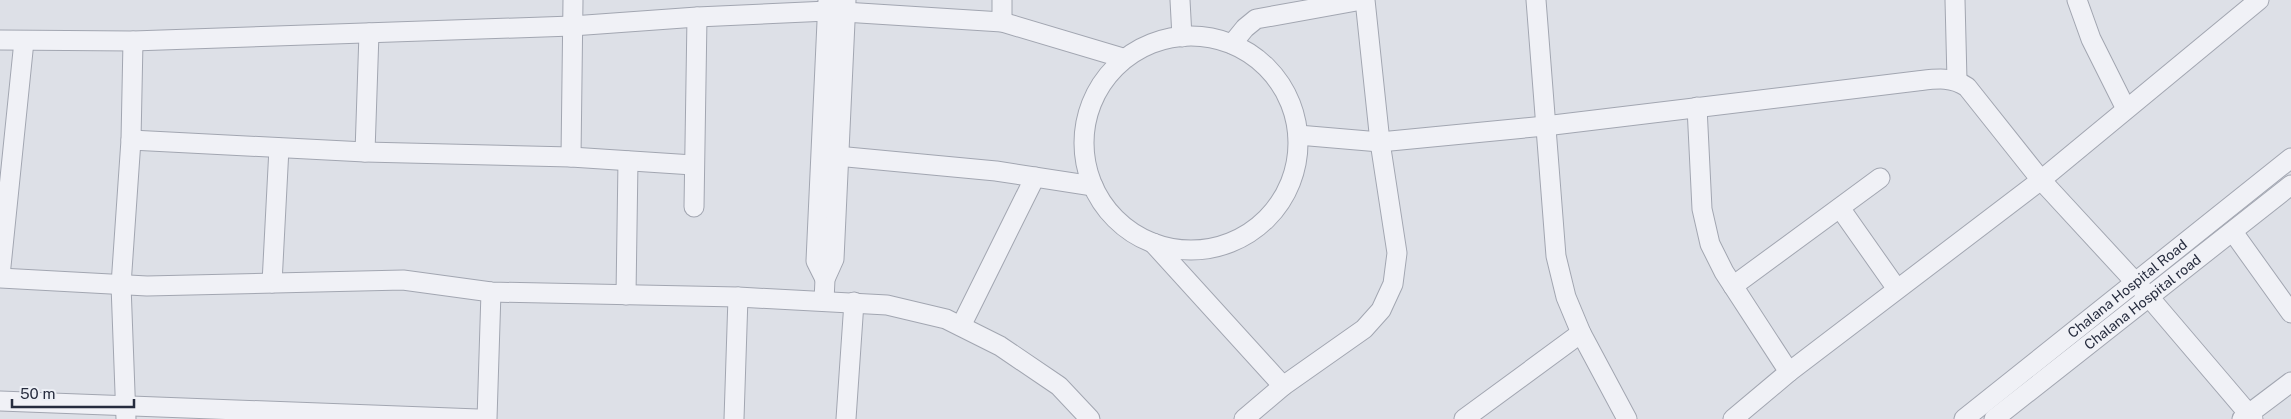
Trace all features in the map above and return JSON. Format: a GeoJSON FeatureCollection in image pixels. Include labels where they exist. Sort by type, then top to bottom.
{"type":"FeatureCollection","features":[{"type":"Feature","properties":{"kind":"street"},"geometry":{"type":"LineString","coordinates":[[571,157],[573,0]]}},
{"type":"Feature","properties":{"kind":"street"},"geometry":{"type":"LineString","coordinates":[[1002,0],[1002,22]]}},
{"type":"Feature","properties":{"kind":"street"},"geometry":{"type":"LineString","coordinates":[[1180,0],[1182,36]]}},
{"type":"Feature","properties":{"kind":"street"},"geometry":{"type":"LineString","coordinates":[[1232,44],[1245,28],[1256,19],[1364,0],[1380,142],[1397,253],[1393,284],[1381,310],[1364,329],[1283,386],[1244,419]]}},
{"type":"Feature","properties":{"kind":"street"},"geometry":{"type":"LineString","coordinates":[[1536,0],[1556,256],[1566,297],[1581,333],[1627,419]]}},
{"type":"Feature","properties":{"kind":"street"},"geometry":{"type":"LineString","coordinates":[[1955,0],[1957,80]]}},
{"type":"Feature","properties":{"kind":"street"},"geometry":{"type":"LineString","coordinates":[[2077,0],[2091,39],[2126,110]]}},
{"type":"Feature","properties":{"kind":"street"},"geometry":{"type":"LineString","coordinates":[[1733,419],[1789,372],[2041,180],[2259,0]]}},
{"type":"Feature","properties":{"kind":"street"},"geometry":{"type":"LineString","coordinates":[[824,302],[825,279],[834,259],[830,155],[837,6]]}},
{"type":"Feature","properties":{"kind":"street"},"geometry":{"type":"LineString","coordinates":[[0,40],[133,41],[572,26],[837,6],[1002,22],[1123,58]]}},
{"type":"Feature","properties":{"kind":"street"},"geometry":{"type":"LineString","coordinates":[[694,207],[693,165],[697,17]]}},
{"type":"Feature","properties":{"kind":"street"},"geometry":{"type":"LineString","coordinates":[[365,152],[369,33]]}},
{"type":"Feature","properties":{"kind":"street"},"geometry":{"type":"LineString","coordinates":[[1182,36],[1199,36],[1232,44],[1261,62],[1283,88],[1293,111],[1298,135],[1295,168],[1283,198],[1273,211],[1249,232],[1234,240],[1203,249],[1170,247],[1153,243],[1124,226],[1111,214],[1093,186],[1084,153],[1086,120],[1099,88],[1123,58],[1149,44],[1182,36]]}},
{"type":"Feature","properties":{"kind":"street"},"geometry":{"type":"LineString","coordinates":[[24,41],[0,277],[121,285],[403,280],[491,292],[738,297],[887,305],[946,319],[1000,346],[1059,386],[1090,419]]}},
{"type":"Feature","properties":{"kind":"street"},"geometry":{"type":"LineString","coordinates":[[126,412],[121,285],[132,140],[133,41]]}},
{"type":"Feature","properties":{"kind":"street"},"geometry":{"type":"LineString","coordinates":[[1298,135],[1380,142],[1545,126],[1917,81],[1957,80],[1967,87],[2041,180],[2150,297],[2248,417],[2291,382]]}},
{"type":"Feature","properties":{"kind":"street"},"geometry":{"type":"LineString","coordinates":[[1697,107],[1702,209],[1710,244],[1733,286],[1789,372]]}},
{"type":"Feature","properties":{"kind":"street"},"geometry":{"type":"LineString","coordinates":[[132,140],[365,152],[571,157],[693,165]]}},
{"type":"Feature","properties":{"kind":"street"},"geometry":{"type":"LineString","coordinates":[[272,283],[279,148]]}},
{"type":"Feature","properties":{"kind":"street"},"geometry":{"type":"LineString","coordinates":[[830,155],[996,171],[1093,186]]}},
{"type":"Feature","properties":{"kind":"street","name":"Chalana Hospital Road"},"geometry":{"type":"LineString","coordinates":[[1964,419],[2291,158]]}},
{"type":"Feature","properties":{"kind":"street"},"geometry":{"type":"LineString","coordinates":[[626,295],[628,161]]}},
{"type":"Feature","properties":{"kind":"street"},"geometry":{"type":"LineString","coordinates":[[961,326],[1035,177]]}},
{"type":"Feature","properties":{"kind":"street"},"geometry":{"type":"LineString","coordinates":[[1733,286],[1880,178]]}},
{"type":"Feature","properties":{"kind":"street","name":"Chalana Hospital road"},"geometry":{"type":"LineString","coordinates":[[1994,419],[2291,185]]}},
{"type":"Feature","properties":{"kind":"street"},"geometry":{"type":"LineString","coordinates":[[1840,208],[1897,290]]}},
{"type":"Feature","properties":{"kind":"street"},"geometry":{"type":"LineString","coordinates":[[2233,232],[2291,313]]}},
{"type":"Feature","properties":{"kind":"street"},"geometry":{"type":"LineString","coordinates":[[1153,243],[1283,386]]}},
{"type":"Feature","properties":{"kind":"street"},"geometry":{"type":"LineString","coordinates":[[488,419],[491,292]]}},
{"type":"Feature","properties":{"kind":"street"},"geometry":{"type":"LineString","coordinates":[[734,419],[738,297]]}},
{"type":"Feature","properties":{"kind":"street"},"geometry":{"type":"LineString","coordinates":[[846,419],[854,302]]}},
{"type":"Feature","properties":{"kind":"street"},"geometry":{"type":"LineString","coordinates":[[1464,419],[1581,333]]}},
{"type":"Feature","properties":{"kind":"street"},"geometry":{"type":"LineString","coordinates":[[0,401],[126,412],[478,419]]}}]}
